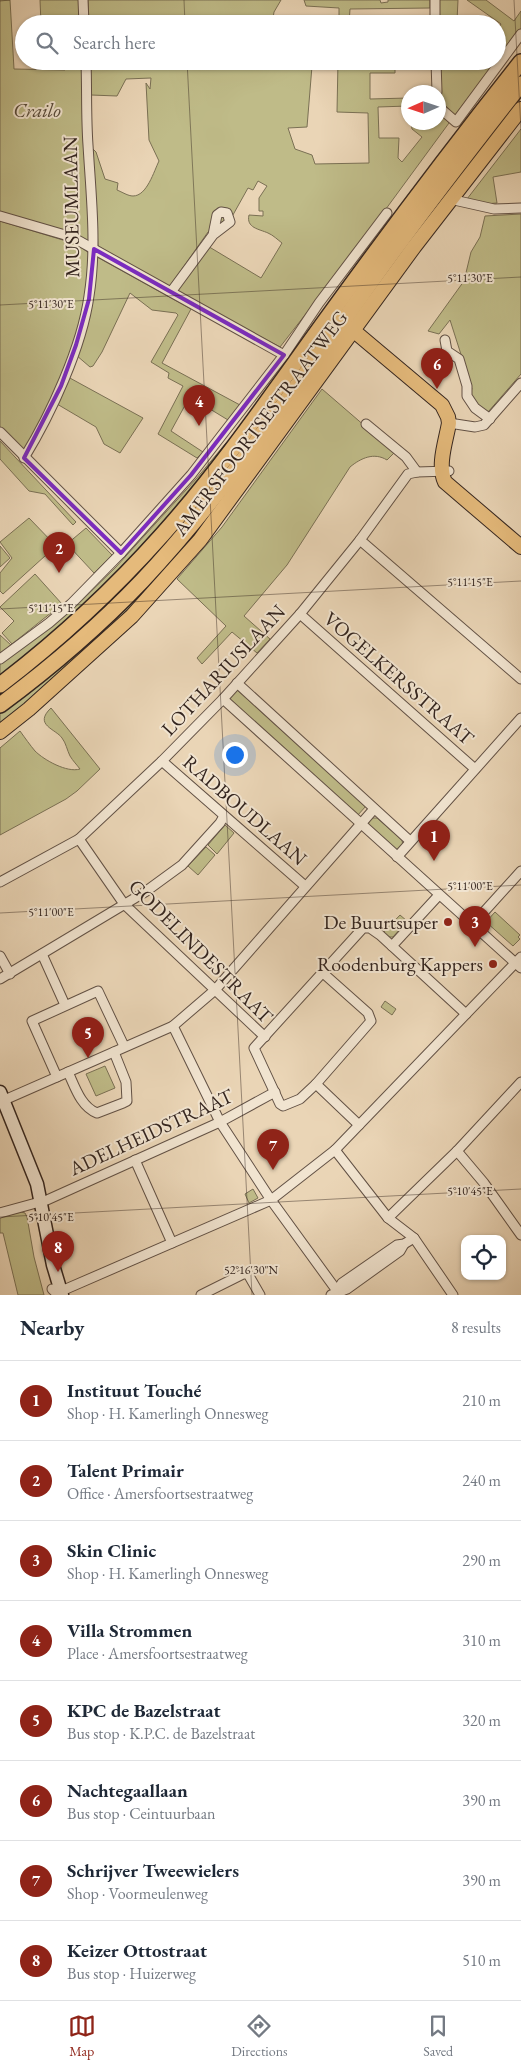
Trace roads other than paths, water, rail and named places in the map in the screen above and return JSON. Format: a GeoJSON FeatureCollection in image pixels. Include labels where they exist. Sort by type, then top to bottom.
{"type":"FeatureCollection","features":[{"type":"Feature","properties":{"kind":"highway"},"geometry":{"type":"LineString","coordinates":[[0,685],[85,614],[163,534],[239,440],[443,161],[521,62]]}},
{"type":"Feature","properties":{"kind":"highway"},"geometry":{"type":"LineString","coordinates":[[0,704],[49,667],[95,626],[140,582],[172,547],[249,450],[373,279],[521,84]]}},
{"type":"Feature","properties":{"kind":"main road","name":"AMERSFOORTSESTRAATWEG"},"geometry":{"type":"LineString","coordinates":[[0,732],[29,709],[103,643],[165,581],[200,540],[451,198],[521,109]]}},
{"type":"Feature","properties":{"kind":"main road"},"geometry":{"type":"LineString","coordinates":[[356,328],[438,401],[454,424],[445,471],[454,489],[521,547]]}},
{"type":"Feature","properties":{"kind":"main road"},"geometry":{"type":"LineString","coordinates":[[1,1100],[30,1162],[53,1265],[57,1292]]}},
{"type":"Feature","properties":{"kind":"street"},"geometry":{"type":"LineString","coordinates":[[83,0],[84,15]]}},
{"type":"Feature","properties":{"kind":"street"},"geometry":{"type":"LineString","coordinates":[[435,0],[436,15]]}},
{"type":"Feature","properties":{"kind":"street"},"geometry":{"type":"LineString","coordinates":[[506,54],[521,34]]}},
{"type":"Feature","properties":{"kind":"street","name":"MUSEUMLAAN"},"geometry":{"type":"LineString","coordinates":[[24,458],[61,386],[76,345],[89,299],[94,249],[86,70]]}},
{"type":"Feature","properties":{"kind":"street"},"geometry":{"type":"LineString","coordinates":[[436,70],[437,85]]}},
{"type":"Feature","properties":{"kind":"street"},"geometry":{"type":"LineString","coordinates":[[446,113],[456,122],[494,70]]}},
{"type":"Feature","properties":{"kind":"street"},"geometry":{"type":"LineString","coordinates":[[451,198],[494,210],[521,208]]}},
{"type":"Feature","properties":{"kind":"street","name":"AMERSFOORTSESTRAATWEG"},"geometry":{"type":"LineString","coordinates":[[0,659],[49,623],[121,553],[191,476],[284,355],[319,303],[387,213]]}},
{"type":"Feature","properties":{"kind":"street"},"geometry":{"type":"LineString","coordinates":[[0,216],[72,237],[284,355]]}},
{"type":"Feature","properties":{"kind":"street"},"geometry":{"type":"LineString","coordinates":[[171,292],[213,235]]}},
{"type":"Feature","properties":{"kind":"street"},"geometry":{"type":"LineString","coordinates":[[444,340],[447,351],[459,359],[467,386],[467,396],[475,408],[490,419]]}},
{"type":"Feature","properties":{"kind":"street"},"geometry":{"type":"LineString","coordinates":[[454,424],[480,427],[520,387]]}},
{"type":"Feature","properties":{"kind":"street"},"geometry":{"type":"LineString","coordinates":[[366,424],[406,457],[417,472],[445,471]]}},
{"type":"Feature","properties":{"kind":"street"},"geometry":{"type":"LineString","coordinates":[[0,432],[121,553]]}},
{"type":"Feature","properties":{"kind":"street","name":"LOTHARIUSLAAN"},"geometry":{"type":"LineString","coordinates":[[0,882],[80,839],[162,760],[224,699],[300,614],[360,540],[408,474],[417,472]]}},
{"type":"Feature","properties":{"kind":"street"},"geometry":{"type":"LineString","coordinates":[[360,540],[521,679]]}},
{"type":"Feature","properties":{"kind":"street","name":"VOGELKERSSTRAAT"},"geometry":{"type":"LineString","coordinates":[[300,614],[475,769]]}},
{"type":"Feature","properties":{"kind":"street"},"geometry":{"type":"LineString","coordinates":[[237,683],[410,841]]}},
{"type":"Feature","properties":{"kind":"street"},"geometry":{"type":"LineString","coordinates":[[57,1292],[270,1200],[334,1150],[466,1014],[519,963],[439,895],[224,699]]}},
{"type":"Feature","properties":{"kind":"street"},"geometry":{"type":"LineString","coordinates":[[397,857],[521,718]]}},
{"type":"Feature","properties":{"kind":"street","name":"RADBOUDLAAN"},"geometry":{"type":"LineString","coordinates":[[162,760],[305,886]]}},
{"type":"Feature","properties":{"kind":"street"},"geometry":{"type":"LineString","coordinates":[[1,1100],[173,1026],[214,990],[374,809]]}},
{"type":"Feature","properties":{"kind":"street"},"geometry":{"type":"LineString","coordinates":[[0,979],[145,892],[182,865],[220,823],[224,816]]}},
{"type":"Feature","properties":{"kind":"street","name":"GODELINDESTRAAT"},"geometry":{"type":"LineString","coordinates":[[80,839],[124,904],[265,1037],[256,1046],[254,1051],[280,1104],[286,1106],[300,1099],[316,1084]]}},
{"type":"Feature","properties":{"kind":"street"},"geometry":{"type":"LineString","coordinates":[[473,924],[521,871]]}},
{"type":"Feature","properties":{"kind":"street"},"geometry":{"type":"LineString","coordinates":[[392,946],[439,895]]}},
{"type":"Feature","properties":{"kind":"street"},"geometry":{"type":"LineString","coordinates":[[265,1037],[362,928],[370,928],[392,946],[466,1014]]}},
{"type":"Feature","properties":{"kind":"street"},"geometry":{"type":"LineString","coordinates":[[42,954],[65,1005]]}},
{"type":"Feature","properties":{"kind":"street"},"geometry":{"type":"LineString","coordinates":[[0,956],[10,974]]}},
{"type":"Feature","properties":{"kind":"street"},"geometry":{"type":"LineString","coordinates":[[323,973],[368,1013],[371,1021],[316,1084],[359,1125]]}},
{"type":"Feature","properties":{"kind":"street"},"geometry":{"type":"LineString","coordinates":[[57,1077],[32,1021],[65,1005],[98,991],[124,1046]]}},
{"type":"Feature","properties":{"kind":"street"},"geometry":{"type":"LineString","coordinates":[[173,1026],[220,1122],[270,1200],[336,1294],[342,1283],[396,1245],[404,1244],[414,1238]]}},
{"type":"Feature","properties":{"kind":"street"},"geometry":{"type":"LineString","coordinates":[[68,1072],[79,1096],[90,1110],[97,1114],[123,1103],[127,1101],[126,1082],[114,1052]]}},
{"type":"Feature","properties":{"kind":"street"},"geometry":{"type":"LineString","coordinates":[[388,1218],[520,1086]]}},
{"type":"Feature","properties":{"kind":"street","name":"ADELHEIDSTRAAT"},"geometry":{"type":"LineString","coordinates":[[0,1213],[38,1203],[220,1122],[275,1092]]}},
{"type":"Feature","properties":{"kind":"street"},"geometry":{"type":"LineString","coordinates":[[334,1150],[388,1218],[414,1238],[453,1295]]}},
{"type":"Feature","properties":{"kind":"street"},"geometry":{"type":"LineString","coordinates":[[457,1151],[484,1183],[521,1235]]}},
{"type":"Feature","properties":{"kind":"street"},"geometry":{"type":"LineString","coordinates":[[135,1160],[172,1243]]}},
{"type":"Feature","properties":{"kind":"street"},"geometry":{"type":"LineString","coordinates":[[201,1295],[243,1274],[248,1274],[260,1295]]}},
{"type":"Feature","properties":{"kind":"place","name":"Nachtegaallaan"},"geometry":{"type":"Point","coordinates":[437,389]}},
{"type":"Feature","properties":{"kind":"place","name":"Villa Strommen"},"geometry":{"type":"Point","coordinates":[199,426]}},
{"type":"Feature","properties":{"kind":"place","name":"Talent Primair"},"geometry":{"type":"Point","coordinates":[59,573]}},
{"type":"Feature","properties":{"kind":"place","name":"Instituut Touché"},"geometry":{"type":"Point","coordinates":[434,861]}},
{"type":"Feature","properties":{"kind":"place","name":"De Buurtsuper"},"geometry":{"type":"Point","coordinates":[448,922]}},
{"type":"Feature","properties":{"kind":"place","name":"Skin Clinic"},"geometry":{"type":"Point","coordinates":[475,947]}},
{"type":"Feature","properties":{"kind":"place","name":"Roodenburg Kappers"},"geometry":{"type":"Point","coordinates":[493,964]}},
{"type":"Feature","properties":{"kind":"place","name":"KPC de Bazelstraat"},"geometry":{"type":"Point","coordinates":[88,1058]}},
{"type":"Feature","properties":{"kind":"place","name":"Schrijver Tweewielers"},"geometry":{"type":"Point","coordinates":[273,1170]}},
{"type":"Feature","properties":{"kind":"place","name":"Keizer Ottostraat"},"geometry":{"type":"Point","coordinates":[58,1272]}},
{"type":"Feature","properties":{"kind":"park label","name":"Crailo"},"geometry":{"type":"Point","coordinates":[37,110]}}]}
